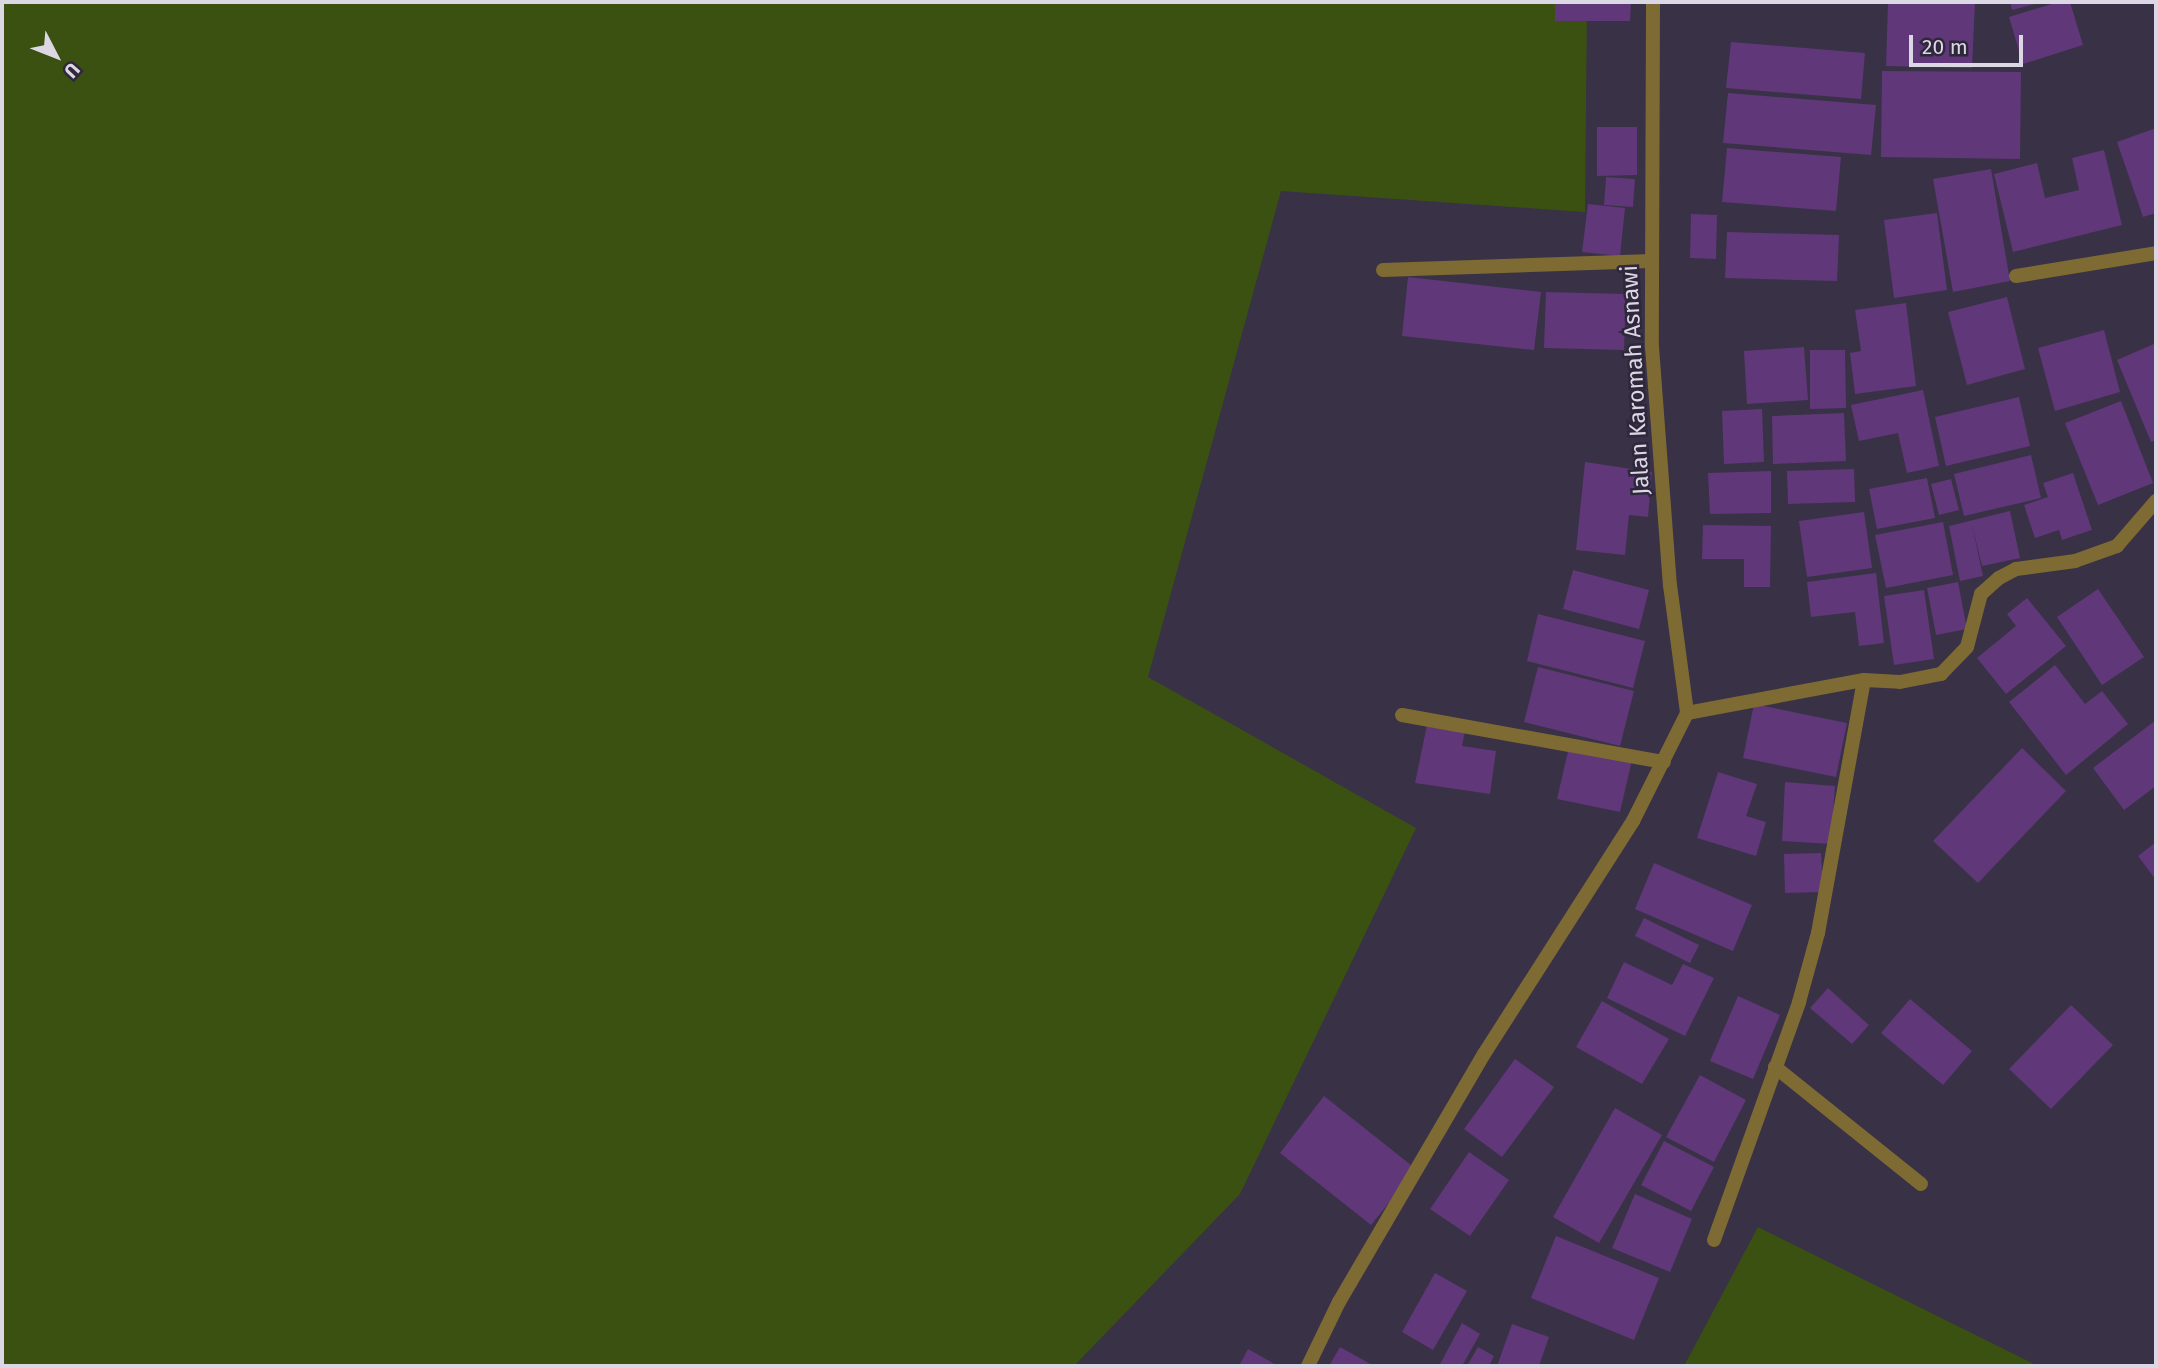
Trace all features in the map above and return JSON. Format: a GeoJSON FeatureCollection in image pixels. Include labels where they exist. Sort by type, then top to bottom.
{"type":"FeatureCollection","features":[{"type":"Feature","properties":{"kind":"street","name":"Jalan Karomah Asnawi"},"geometry":{"type":"LineString","coordinates":[[1654,2],[1652,347],[1670,585],[1686,713]]}},
{"type":"Feature","properties":{"kind":"street"},"geometry":{"type":"LineString","coordinates":[[2016,276],[2156,253]]}},
{"type":"Feature","properties":{"kind":"street"},"geometry":{"type":"LineString","coordinates":[[1383,270],[1651,261]]}},
{"type":"Feature","properties":{"kind":"street"},"geometry":{"type":"LineString","coordinates":[[1308,1366],[1339,1301],[1425,1154],[1633,821],[1686,713],[1864,680],[1900,682],[1941,674],[1967,647],[1981,594],[1998,578],[2016,569],[2075,561],[2118,546],[2156,501]]}},
{"type":"Feature","properties":{"kind":"street"},"geometry":{"type":"LineString","coordinates":[[1714,1240],[1775,1067],[1818,933],[1864,680]]}},
{"type":"Feature","properties":{"kind":"street"},"geometry":{"type":"LineString","coordinates":[[1402,715],[1664,762]]}},
{"type":"Feature","properties":{"kind":"street"},"geometry":{"type":"LineString","coordinates":[[1775,1067],[1922,1184]]}},
{"type":"Feature","properties":{"kind":"green space"},"geometry":{"type":"Polygon","coordinates":[[[2,2],[1587,2],[1585,212],[1281,191],[1148,677],[1416,828],[1240,1194],[1074,1366],[2,1366],[2,2]]]}},
{"type":"Feature","properties":{"kind":"green space"},"geometry":{"type":"Polygon","coordinates":[[[1758,1227],[2038,1366],[1684,1366],[1758,1227]]]}},
{"type":"Feature","properties":{"kind":"building"},"geometry":{"type":"Polygon","coordinates":[[[1555,2],[1631,2],[1630,21],[1555,21],[1555,2]]]}},
{"type":"Feature","properties":{"kind":"building"},"geometry":{"type":"Polygon","coordinates":[[[1888,2],[1975,2],[1972,68],[1886,66],[1888,2]]]}},
{"type":"Feature","properties":{"kind":"building"},"geometry":{"type":"Polygon","coordinates":[[[2010,2],[2039,2],[2039,3],[2012,10],[2010,2]]]}},
{"type":"Feature","properties":{"kind":"building"},"geometry":{"type":"Polygon","coordinates":[[[2058,2],[2070,2],[2083,45],[2023,64],[2009,17],[2058,2]]]}},
{"type":"Feature","properties":{"kind":"building"},"geometry":{"type":"Polygon","coordinates":[[[1731,42],[1865,53],[1861,99],[1726,88],[1731,42]]]}},
{"type":"Feature","properties":{"kind":"building"},"geometry":{"type":"Polygon","coordinates":[[[1882,71],[2021,72],[2020,159],[1881,157],[1882,71]]]}},
{"type":"Feature","properties":{"kind":"building"},"geometry":{"type":"Polygon","coordinates":[[[1728,93],[1876,105],[1871,155],[1723,143],[1728,93]]]}},
{"type":"Feature","properties":{"kind":"building"},"geometry":{"type":"Polygon","coordinates":[[[1597,127],[1637,127],[1637,175],[1597,176],[1597,127]]]}},
{"type":"Feature","properties":{"kind":"building"},"geometry":{"type":"Polygon","coordinates":[[[2156,128],[2156,213],[2143,217],[2117,142],[2156,128]]]}},
{"type":"Feature","properties":{"kind":"building"},"geometry":{"type":"Polygon","coordinates":[[[1727,148],[1841,157],[1836,211],[1722,202],[1727,148]]]}},
{"type":"Feature","properties":{"kind":"building"},"geometry":{"type":"Polygon","coordinates":[[[2104,150],[2122,225],[2013,252],[1994,174],[2037,163],[2045,198],[2079,190],[2072,158],[2104,150]]]}},
{"type":"Feature","properties":{"kind":"building"},"geometry":{"type":"Polygon","coordinates":[[[1991,169],[2010,281],[1953,292],[1933,179],[1991,169]]]}},
{"type":"Feature","properties":{"kind":"building"},"geometry":{"type":"Polygon","coordinates":[[[1606,177],[1635,179],[1633,207],[1604,205],[1606,177]]]}},
{"type":"Feature","properties":{"kind":"building"},"geometry":{"type":"Polygon","coordinates":[[[1588,204],[1625,208],[1620,256],[1582,252],[1588,204]]]}},
{"type":"Feature","properties":{"kind":"building"},"geometry":{"type":"Polygon","coordinates":[[[1937,213],[1947,290],[1894,298],[1884,220],[1937,213]]]}},
{"type":"Feature","properties":{"kind":"building"},"geometry":{"type":"Polygon","coordinates":[[[1691,214],[1717,215],[1716,259],[1690,258],[1691,214]]]}},
{"type":"Feature","properties":{"kind":"building"},"geometry":{"type":"Polygon","coordinates":[[[1727,232],[1839,235],[1837,281],[1725,278],[1727,232]]]}},
{"type":"Feature","properties":{"kind":"building"},"geometry":{"type":"Polygon","coordinates":[[[1408,277],[1541,292],[1534,350],[1402,336],[1408,277]]]}},
{"type":"Feature","properties":{"kind":"building"},"geometry":{"type":"Polygon","coordinates":[[[1546,292],[1626,294],[1624,350],[1544,348],[1546,292]]]}},
{"type":"Feature","properties":{"kind":"building"},"geometry":{"type":"Polygon","coordinates":[[[2007,297],[2025,369],[1967,385],[1948,312],[2007,297]]]}},
{"type":"Feature","properties":{"kind":"building"},"geometry":{"type":"Polygon","coordinates":[[[1906,303],[1916,386],[1855,394],[1850,353],[1861,351],[1855,310],[1906,303]]]}},
{"type":"Feature","properties":{"kind":"building"},"geometry":{"type":"Polygon","coordinates":[[[2104,330],[2120,392],[2055,411],[2038,348],[2104,330]]]}},
{"type":"Feature","properties":{"kind":"building"},"geometry":{"type":"Polygon","coordinates":[[[2156,343],[2156,440],[2151,442],[2117,360],[2156,343]]]}},
{"type":"Feature","properties":{"kind":"building"},"geometry":{"type":"Polygon","coordinates":[[[1804,347],[1808,400],[1747,404],[1744,351],[1804,347]]]}},
{"type":"Feature","properties":{"kind":"building"},"geometry":{"type":"Polygon","coordinates":[[[1810,350],[1845,350],[1846,408],[1810,409],[1810,350]]]}},
{"type":"Feature","properties":{"kind":"building"},"geometry":{"type":"Polygon","coordinates":[[[1923,390],[1939,466],[1907,473],[1898,433],[1859,441],[1851,405],[1923,390]]]}},
{"type":"Feature","properties":{"kind":"building"},"geometry":{"type":"Polygon","coordinates":[[[2019,397],[2030,446],[1946,466],[1935,417],[2019,397]]]}},
{"type":"Feature","properties":{"kind":"building"},"geometry":{"type":"Polygon","coordinates":[[[2121,401],[2153,483],[2098,505],[2065,423],[2121,401]]]}},
{"type":"Feature","properties":{"kind":"building"},"geometry":{"type":"Polygon","coordinates":[[[1762,409],[1764,462],[1724,464],[1722,411],[1762,409]]]}},
{"type":"Feature","properties":{"kind":"building"},"geometry":{"type":"Polygon","coordinates":[[[1844,413],[1846,461],[1773,464],[1772,416],[1844,413]]]}},
{"type":"Feature","properties":{"kind":"building"},"geometry":{"type":"Polygon","coordinates":[[[2031,455],[2041,498],[1964,516],[1954,474],[2031,455]]]}},
{"type":"Feature","properties":{"kind":"building"},"geometry":{"type":"Polygon","coordinates":[[[1585,462],[1652,472],[1648,517],[1629,515],[1625,555],[1576,550],[1585,462]]]}},
{"type":"Feature","properties":{"kind":"building"},"geometry":{"type":"Polygon","coordinates":[[[1854,469],[1855,502],[1788,504],[1787,471],[1854,469]]]}},
{"type":"Feature","properties":{"kind":"building"},"geometry":{"type":"Polygon","coordinates":[[[1771,471],[1771,513],[1710,514],[1708,473],[1771,471]]]}},
{"type":"Feature","properties":{"kind":"building"},"geometry":{"type":"Polygon","coordinates":[[[2073,473],[2092,530],[2062,540],[2059,530],[2035,538],[2024,505],[2048,497],[2043,483],[2073,473]]]}},
{"type":"Feature","properties":{"kind":"building"},"geometry":{"type":"Polygon","coordinates":[[[1927,478],[1935,518],[1877,529],[1869,489],[1927,478]]]}},
{"type":"Feature","properties":{"kind":"building"},"geometry":{"type":"Polygon","coordinates":[[[1951,479],[1959,510],[1939,515],[1931,484],[1951,479]]]}},
{"type":"Feature","properties":{"kind":"building"},"geometry":{"type":"Polygon","coordinates":[[[2010,511],[2020,558],[1982,566],[1972,525],[1983,576],[1960,581],[1949,526],[2010,511]]]}},
{"type":"Feature","properties":{"kind":"building"},"geometry":{"type":"Polygon","coordinates":[[[1864,512],[1872,568],[1807,577],[1799,521],[1864,512]]]}},
{"type":"Feature","properties":{"kind":"building"},"geometry":{"type":"Polygon","coordinates":[[[1943,522],[1953,575],[1886,588],[1875,535],[1943,522]]]}},
{"type":"Feature","properties":{"kind":"building"},"geometry":{"type":"Polygon","coordinates":[[[1703,525],[1771,526],[1770,587],[1744,587],[1744,559],[1702,559],[1703,525]]]}},
{"type":"Feature","properties":{"kind":"building"},"geometry":{"type":"Polygon","coordinates":[[[1573,570],[1649,590],[1639,629],[1563,609],[1573,570]]]}},
{"type":"Feature","properties":{"kind":"building"},"geometry":{"type":"Polygon","coordinates":[[[1876,573],[1884,643],[1859,646],[1855,612],[1811,617],[1807,582],[1876,573]]]}},
{"type":"Feature","properties":{"kind":"building"},"geometry":{"type":"Polygon","coordinates":[[[1958,582],[1967,629],[1936,635],[1927,588],[1958,582]]]}},
{"type":"Feature","properties":{"kind":"building"},"geometry":{"type":"Polygon","coordinates":[[[2098,589],[2144,657],[2102,685],[2057,617],[2098,589]]]}},
{"type":"Feature","properties":{"kind":"building"},"geometry":{"type":"Polygon","coordinates":[[[1924,590],[1934,659],[1894,665],[1884,596],[1924,590]]]}},
{"type":"Feature","properties":{"kind":"building"},"geometry":{"type":"Polygon","coordinates":[[[2027,598],[2066,646],[2006,694],[1977,658],[2016,626],[2007,614],[2027,598]]]}},
{"type":"Feature","properties":{"kind":"building"},"geometry":{"type":"Polygon","coordinates":[[[1538,614],[1645,641],[1633,688],[1527,661],[1538,614]]]}},
{"type":"Feature","properties":{"kind":"building"},"geometry":{"type":"Polygon","coordinates":[[[2055,665],[2085,704],[2102,691],[2128,724],[2066,775],[2009,702],[2055,665]]]}},
{"type":"Feature","properties":{"kind":"building"},"geometry":{"type":"Polygon","coordinates":[[[1538,667],[1634,691],[1620,746],[1524,722],[1538,667]]]}},
{"type":"Feature","properties":{"kind":"building"},"geometry":{"type":"Polygon","coordinates":[[[1754,704],[1847,723],[1836,777],[1743,758],[1754,704]]]}},
{"type":"Feature","properties":{"kind":"building"},"geometry":{"type":"Polygon","coordinates":[[[2156,720],[2156,786],[2124,810],[2093,768],[2156,720]]]}},
{"type":"Feature","properties":{"kind":"building"},"geometry":{"type":"Polygon","coordinates":[[[1427,725],[1465,731],[1462,746],[1496,751],[1490,794],[1415,783],[1427,725]]]}},
{"type":"Feature","properties":{"kind":"building"},"geometry":{"type":"Polygon","coordinates":[[[1569,747],[1632,760],[1620,812],[1557,799],[1569,747]]]}},
{"type":"Feature","properties":{"kind":"building"},"geometry":{"type":"Polygon","coordinates":[[[2022,748],[2066,791],[1978,883],[1933,841],[2022,748]]]}},
{"type":"Feature","properties":{"kind":"building"},"geometry":{"type":"Polygon","coordinates":[[[1718,772],[1757,784],[1746,816],[1766,822],[1756,856],[1697,838],[1718,772]]]}},
{"type":"Feature","properties":{"kind":"building"},"geometry":{"type":"Polygon","coordinates":[[[1785,782],[1835,786],[1831,844],[1782,841],[1785,782]]]}},
{"type":"Feature","properties":{"kind":"building"},"geometry":{"type":"Polygon","coordinates":[[[2156,842],[2156,880],[2138,856],[2156,842]]]}},
{"type":"Feature","properties":{"kind":"building"},"geometry":{"type":"Polygon","coordinates":[[[1821,853],[1823,892],[1785,893],[1784,854],[1821,853]]]}},
{"type":"Feature","properties":{"kind":"building"},"geometry":{"type":"Polygon","coordinates":[[[1654,863],[1752,905],[1733,951],[1635,909],[1654,863]]]}},
{"type":"Feature","properties":{"kind":"building"},"geometry":{"type":"Polygon","coordinates":[[[1644,918],[1699,945],[1690,963],[1635,936],[1644,918]]]}},
{"type":"Feature","properties":{"kind":"building"},"geometry":{"type":"Polygon","coordinates":[[[1624,962],[1672,985],[1683,964],[1714,978],[1685,1036],[1607,998],[1624,962]]]}},
{"type":"Feature","properties":{"kind":"building"},"geometry":{"type":"Polygon","coordinates":[[[1828,988],[1869,1025],[1852,1044],[1810,1008],[1828,988]]]}},
{"type":"Feature","properties":{"kind":"building"},"geometry":{"type":"Polygon","coordinates":[[[1738,996],[1780,1015],[1753,1079],[1710,1061],[1738,996]]]}},
{"type":"Feature","properties":{"kind":"building"},"geometry":{"type":"Polygon","coordinates":[[[1910,999],[1972,1051],[1943,1085],[1881,1033],[1910,999]]]}},
{"type":"Feature","properties":{"kind":"building"},"geometry":{"type":"Polygon","coordinates":[[[1602,1001],[1669,1039],[1642,1084],[1576,1047],[1602,1001]]]}},
{"type":"Feature","properties":{"kind":"building"},"geometry":{"type":"Polygon","coordinates":[[[2071,1005],[2113,1045],[2051,1109],[2009,1069],[2071,1005]]]}},
{"type":"Feature","properties":{"kind":"building"},"geometry":{"type":"Polygon","coordinates":[[[1515,1059],[1554,1087],[1502,1157],[1464,1129],[1515,1059]]]}},
{"type":"Feature","properties":{"kind":"building"},"geometry":{"type":"Polygon","coordinates":[[[1700,1075],[1746,1100],[1714,1162],[1666,1137],[1700,1075]]]}},
{"type":"Feature","properties":{"kind":"building"},"geometry":{"type":"Polygon","coordinates":[[[1324,1096],[1416,1169],[1371,1225],[1280,1153],[1324,1096]]]}},
{"type":"Feature","properties":{"kind":"building"},"geometry":{"type":"Polygon","coordinates":[[[1615,1108],[1662,1135],[1599,1243],[1553,1217],[1615,1108]]]}},
{"type":"Feature","properties":{"kind":"building"},"geometry":{"type":"Polygon","coordinates":[[[1664,1141],[1714,1167],[1691,1211],[1641,1185],[1664,1141]]]}},
{"type":"Feature","properties":{"kind":"building"},"geometry":{"type":"Polygon","coordinates":[[[1469,1152],[1509,1180],[1470,1236],[1430,1209],[1469,1152]]]}},
{"type":"Feature","properties":{"kind":"building"},"geometry":{"type":"Polygon","coordinates":[[[1635,1194],[1692,1219],[1670,1272],[1612,1248],[1635,1194]]]}},
{"type":"Feature","properties":{"kind":"building"},"geometry":{"type":"Polygon","coordinates":[[[1556,1236],[1659,1278],[1634,1340],[1531,1298],[1556,1236]]]}},
{"type":"Feature","properties":{"kind":"building"},"geometry":{"type":"Polygon","coordinates":[[[1435,1273],[1467,1291],[1433,1350],[1402,1332],[1435,1273]]]}},
{"type":"Feature","properties":{"kind":"building"},"geometry":{"type":"Polygon","coordinates":[[[1462,1323],[1480,1334],[1462,1366],[1439,1366],[1462,1323]]]}},
{"type":"Feature","properties":{"kind":"building"},"geometry":{"type":"Polygon","coordinates":[[[1512,1324],[1549,1337],[1539,1366],[1497,1366],[1512,1324]]]}},
{"type":"Feature","properties":{"kind":"building"},"geometry":{"type":"Polygon","coordinates":[[[1340,1347],[1374,1366],[1329,1366],[1340,1347]]]}},
{"type":"Feature","properties":{"kind":"building"},"geometry":{"type":"Polygon","coordinates":[[[1478,1347],[1494,1356],[1489,1366],[1467,1366],[1478,1347]]]}},
{"type":"Feature","properties":{"kind":"building"},"geometry":{"type":"Polygon","coordinates":[[[1248,1349],[1278,1366],[1239,1366],[1248,1349]]]}}]}
